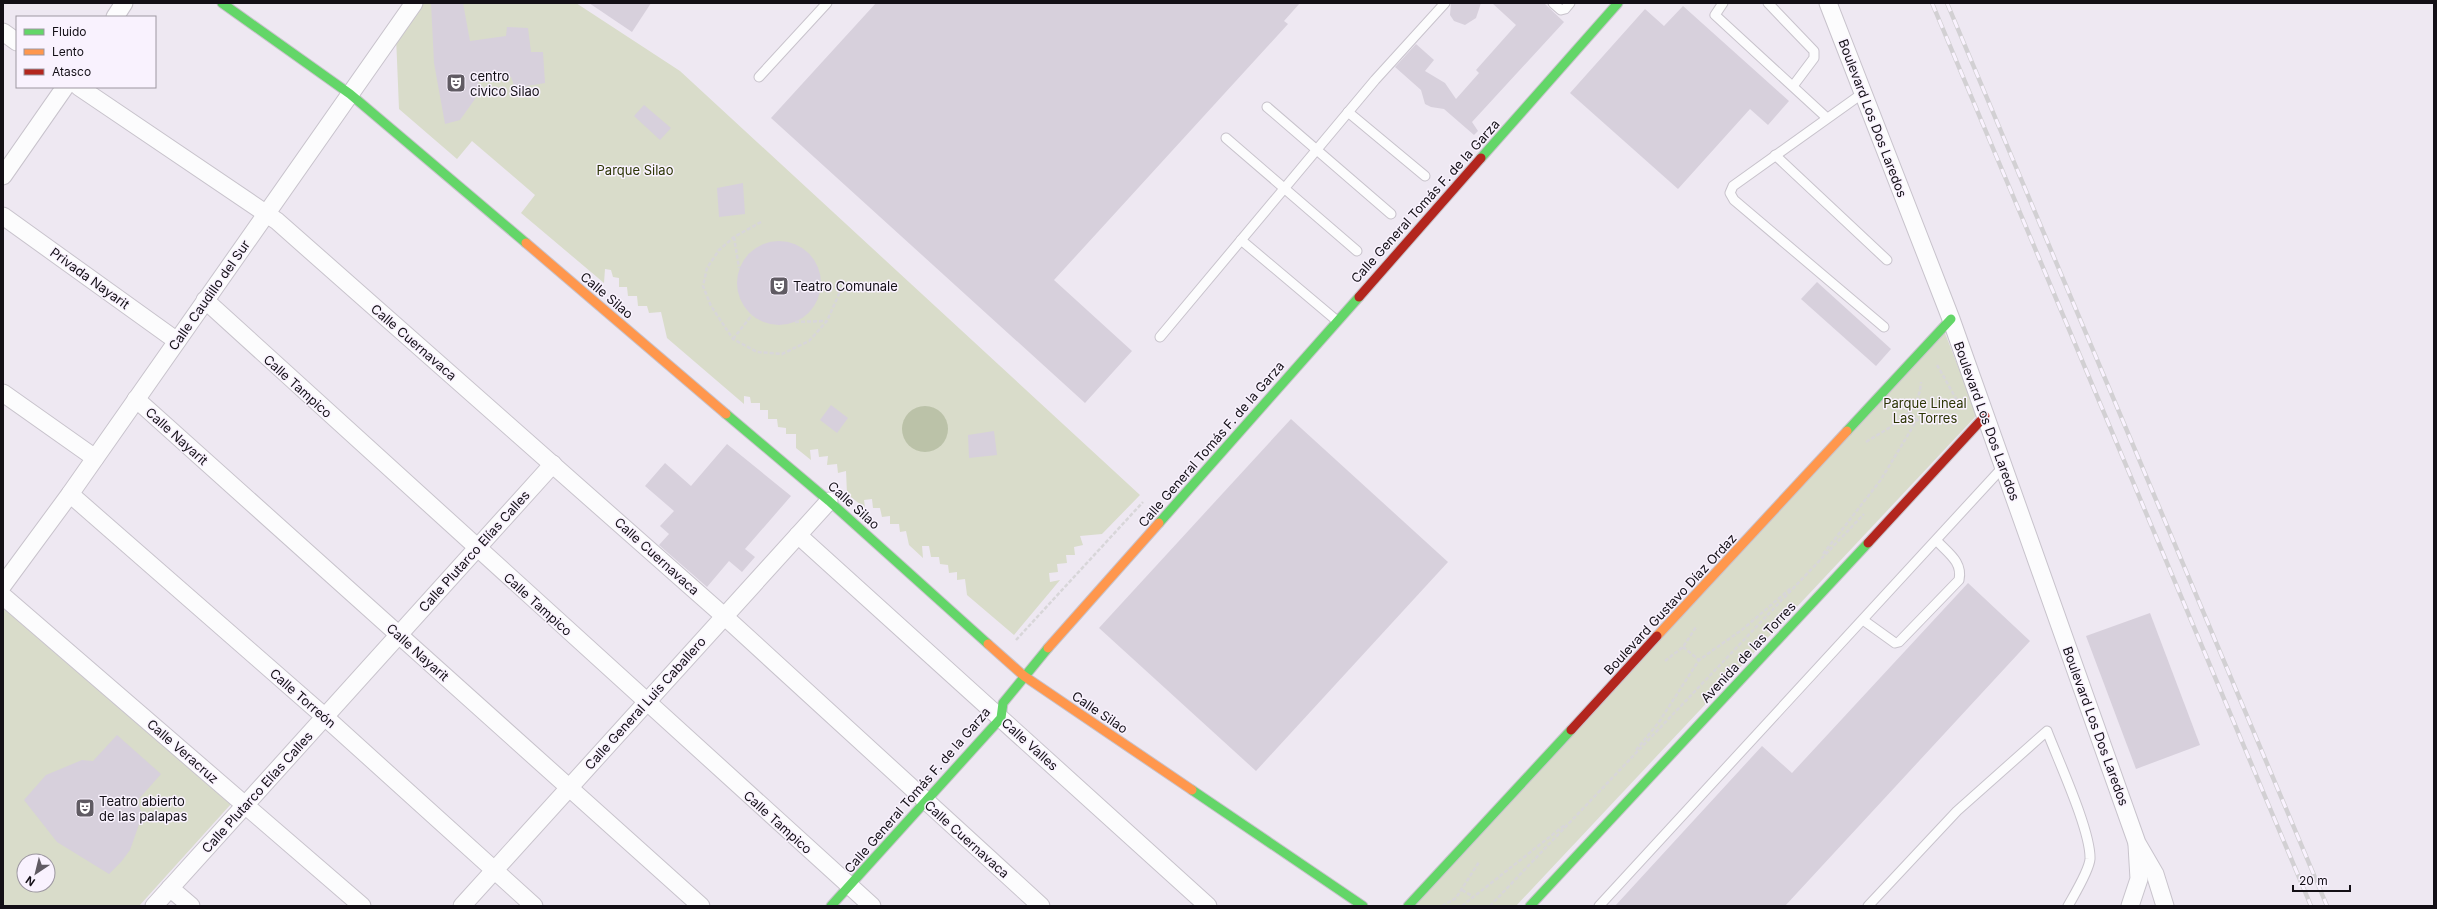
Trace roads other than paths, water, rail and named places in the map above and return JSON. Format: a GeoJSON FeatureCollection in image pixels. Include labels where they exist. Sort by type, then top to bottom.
{"type":"FeatureCollection","features":[{"type":"Feature","properties":{"kind":"street"},"geometry":{"type":"LineString","coordinates":[[115,16],[124,3]]}},
{"type":"Feature","properties":{"kind":"street","name":"Calle Silao"},"geometry":{"type":"LineString","coordinates":[[222,3],[350,94],[829,501],[1024,676],[1362,906]]}},
{"type":"Feature","properties":{"kind":"street","name":"Calle Caudillo del Sur"},"geometry":{"type":"LineString","coordinates":[[3,585],[70,494],[414,3]]}},
{"type":"Feature","properties":{"kind":"street","name":"Calle General Tomás F. de la Garza"},"geometry":{"type":"LineString","coordinates":[[831,906],[1001,718],[1003,703],[1024,676],[1336,320],[1618,3]]}},
{"type":"Feature","properties":{"kind":"street","name":"Boulevard Los Dos Laredos"},"geometry":{"type":"LineString","coordinates":[[1828,3],[1951,319],[2137,843]]}},
{"type":"Feature","properties":{"kind":"street"},"geometry":{"type":"LineString","coordinates":[[3,32],[16,41]]}},
{"type":"Feature","properties":{"kind":"street"},"geometry":{"type":"LineString","coordinates":[[3,176],[65,88]]}},
{"type":"Feature","properties":{"kind":"street"},"geometry":{"type":"LineString","coordinates":[[80,88],[265,214]]}},
{"type":"Feature","properties":{"kind":"street","name":"Calle Cuernavaca"},"geometry":{"type":"LineString","coordinates":[[265,214],[283,226],[724,616],[1041,906]]}},
{"type":"Feature","properties":{"kind":"street","name":"Privada Nayarit"},"geometry":{"type":"LineString","coordinates":[[3,216],[177,341]]}},
{"type":"Feature","properties":{"kind":"street","name":"Calle Tampico"},"geometry":{"type":"LineString","coordinates":[[205,300],[872,906]]}},
{"type":"Feature","properties":{"kind":"street","name":"Boulevard Gustavo Díaz Ordaz"},"geometry":{"type":"LineString","coordinates":[[1408,906],[1951,319]]}},
{"type":"Feature","properties":{"kind":"street"},"geometry":{"type":"LineString","coordinates":[[3,394],[95,458]]}},
{"type":"Feature","properties":{"kind":"street","name":"Calle Nayarit"},"geometry":{"type":"LineString","coordinates":[[136,400],[701,906]]}},
{"type":"Feature","properties":{"kind":"street","name":"Avenida de las Torres"},"geometry":{"type":"LineString","coordinates":[[1530,906],[1985,416]]}},
{"type":"Feature","properties":{"kind":"street","name":"Calle Plutarco Elías Calles"},"geometry":{"type":"LineString","coordinates":[[154,906],[553,464]]}},
{"type":"Feature","properties":{"kind":"street","name":"Calle Torreón"},"geometry":{"type":"LineString","coordinates":[[70,494],[325,717],[534,906]]}},
{"type":"Feature","properties":{"kind":"street","name":"Calle General Luis Caballero"},"geometry":{"type":"LineString","coordinates":[[462,906],[829,501]]}},
{"type":"Feature","properties":{"kind":"street","name":"Calle Valles"},"geometry":{"type":"LineString","coordinates":[[798,535],[1208,906]]}},
{"type":"Feature","properties":{"kind":"street","name":"Calle Veracruz"},"geometry":{"type":"LineString","coordinates":[[3,596],[362,906]]}},
{"type":"Feature","properties":{"kind":"street"},"geometry":{"type":"LineString","coordinates":[[2130,906],[2139,879],[2137,843]]}},
{"type":"Feature","properties":{"kind":"street"},"geometry":{"type":"LineString","coordinates":[[2137,843],[2155,874],[2165,906]]}},
{"type":"Feature","properties":{"kind":"street"},"geometry":{"type":"LineString","coordinates":[[170,888],[191,906]]}},
{"type":"Feature","properties":{"kind":"lane"},"geometry":{"type":"LineString","coordinates":[[759,77],[827,3]]}},
{"type":"Feature","properties":{"kind":"lane"},"geometry":{"type":"LineString","coordinates":[[1160,337],[1348,112],[1445,3]]}},
{"type":"Feature","properties":{"kind":"lane"},"geometry":{"type":"LineString","coordinates":[[1553,3],[1561,10],[1565,9],[1570,3]]}},
{"type":"Feature","properties":{"kind":"lane"},"geometry":{"type":"LineString","coordinates":[[1723,3],[1715,15],[1827,118]]}},
{"type":"Feature","properties":{"kind":"lane"},"geometry":{"type":"LineString","coordinates":[[1768,3],[1814,51],[1814,58],[1793,86]]}},
{"type":"Feature","properties":{"kind":"lane"},"geometry":{"type":"LineString","coordinates":[[1863,93],[1733,186],[1730,192],[1734,200],[1884,327]]}},
{"type":"Feature","properties":{"kind":"lane"},"geometry":{"type":"LineString","coordinates":[[1267,107],[1391,214]]}},
{"type":"Feature","properties":{"kind":"lane"},"geometry":{"type":"LineString","coordinates":[[1348,112],[1425,176]]}},
{"type":"Feature","properties":{"kind":"lane"},"geometry":{"type":"LineString","coordinates":[[1226,138],[1357,251]]}},
{"type":"Feature","properties":{"kind":"lane"},"geometry":{"type":"LineString","coordinates":[[1775,155],[1887,260]]}},
{"type":"Feature","properties":{"kind":"lane"},"geometry":{"type":"LineString","coordinates":[[1241,240],[1336,320]]}},
{"type":"Feature","properties":{"kind":"lane"},"geometry":{"type":"LineString","coordinates":[[1599,906],[1937,541],[2003,467]]}},
{"type":"Feature","properties":{"kind":"lane"},"geometry":{"type":"LineString","coordinates":[[1863,620],[1889,640],[1895,643],[1900,642],[1959,580],[1961,571],[1959,564],[1937,541]]}},
{"type":"Feature","properties":{"kind":"lane"},"geometry":{"type":"LineString","coordinates":[[1868,906],[1957,811],[2047,731],[2088,839],[2090,860],[2076,893],[2068,906]]}},
{"type":"Feature","properties":{"kind":"railway"},"geometry":{"type":"LineString","coordinates":[[1932,3],[2311,906]]}},
{"type":"Feature","properties":{"kind":"railway"},"geometry":{"type":"LineString","coordinates":[[1947,3],[2327,906]]}},
{"type":"Feature","properties":{"kind":"place","name":"centro civico Silao"},"geometry":{"type":"Point","coordinates":[456,83]}},
{"type":"Feature","properties":{"kind":"place","name":"Teatro Comunale"},"geometry":{"type":"Point","coordinates":[779,286]}},
{"type":"Feature","properties":{"kind":"place","name":"Teatro abierto de las palapas"},"geometry":{"type":"Point","coordinates":[85,808]}},
{"type":"Feature","properties":{"kind":"park label","name":"Parque Silao"},"geometry":{"type":"Point","coordinates":[635,170]}},
{"type":"Feature","properties":{"kind":"park label","name":"Parque Lineal Las Torres"},"geometry":{"type":"Point","coordinates":[1925,410]}}]}
